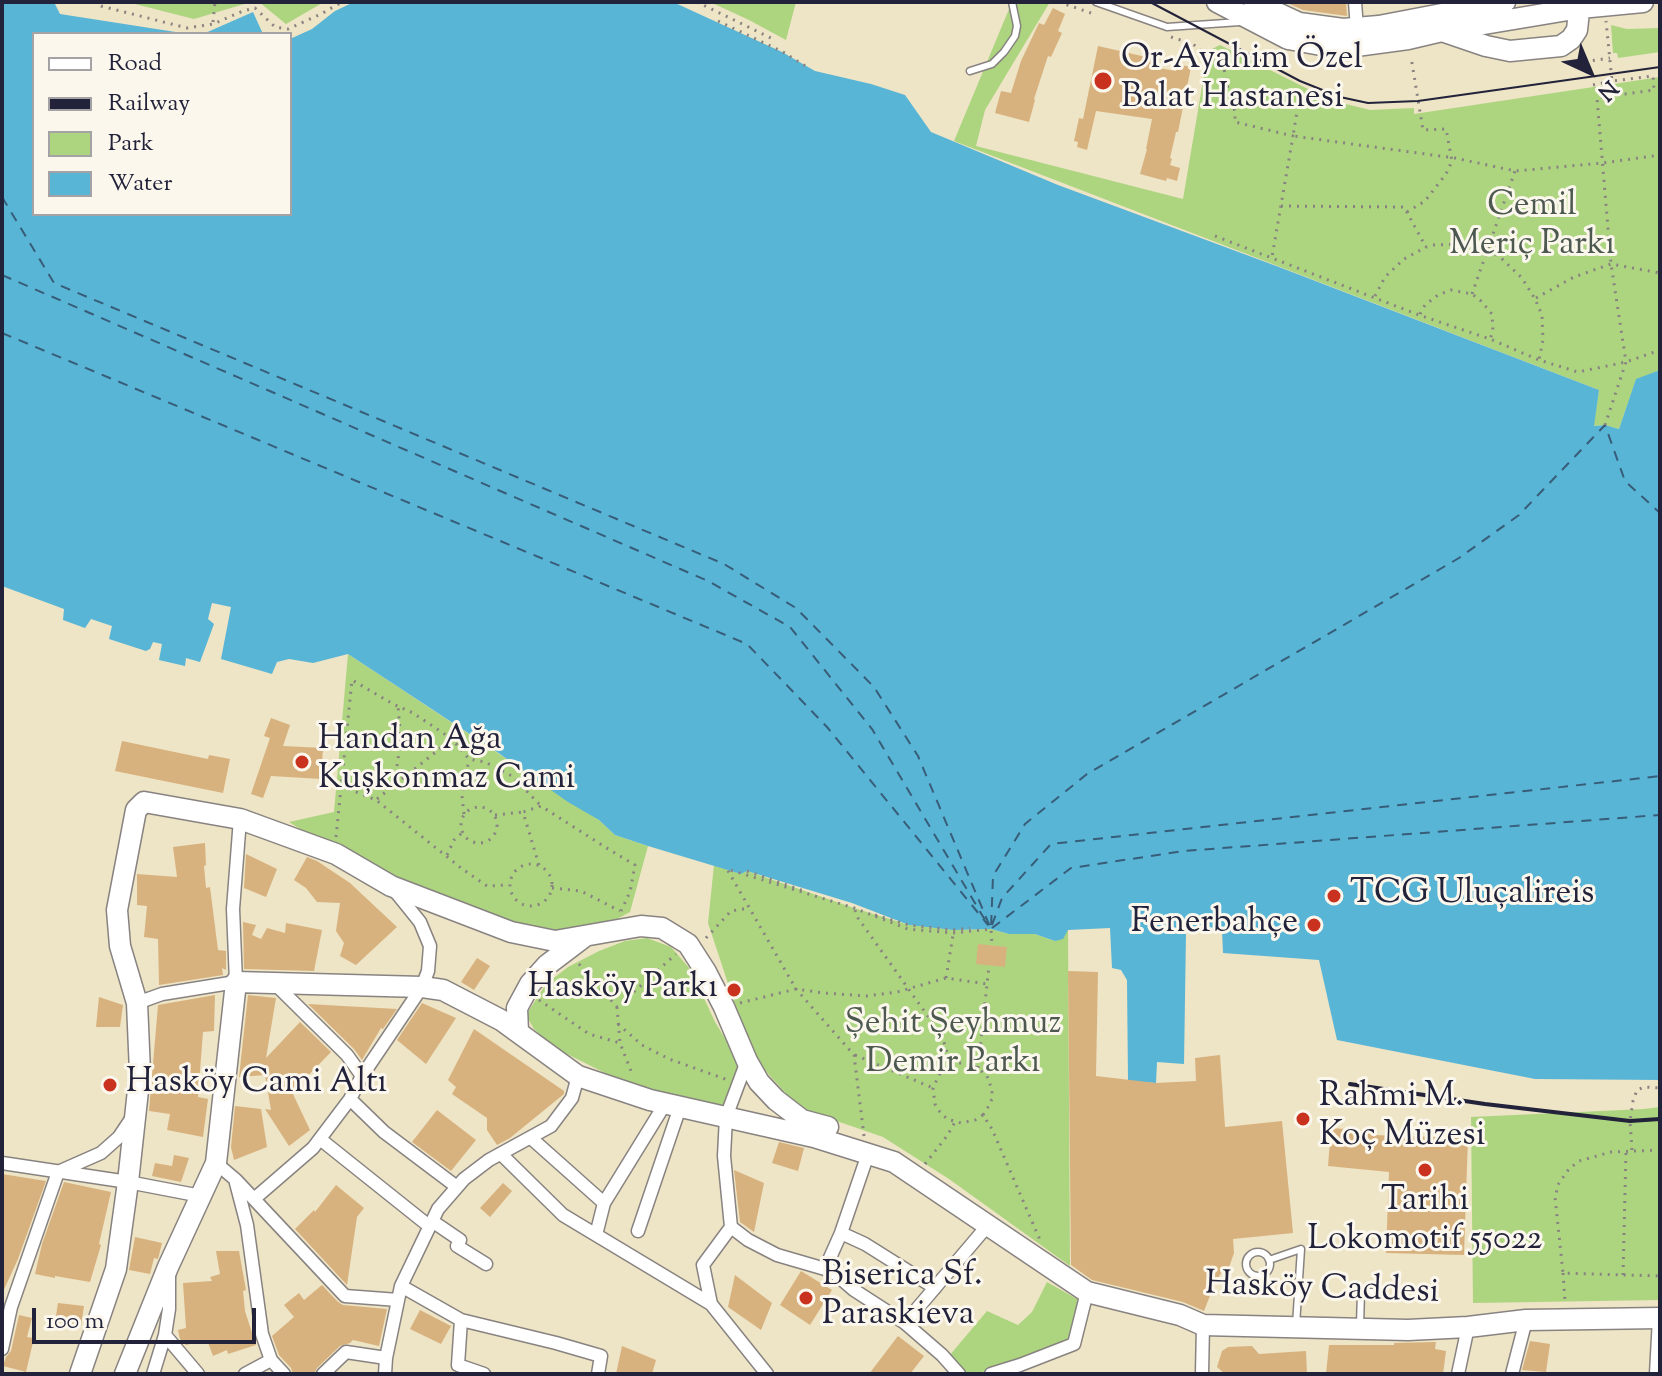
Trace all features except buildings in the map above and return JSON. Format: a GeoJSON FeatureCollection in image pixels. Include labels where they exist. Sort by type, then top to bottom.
{"type":"FeatureCollection","features":[{"type":"Feature","properties":{"kind":"main road"},"geometry":{"type":"LineString","coordinates":[[1217,2],[1299,23],[1357,29],[1505,2]]}},
{"type":"Feature","properties":{"kind":"main road"},"geometry":{"type":"LineString","coordinates":[[1253,11],[1288,39],[1321,45],[1356,46],[1585,5],[1643,2]]}},
{"type":"Feature","properties":{"kind":"main road"},"geometry":{"type":"LineString","coordinates":[[1442,31],[1510,51],[1561,46],[1577,30],[1585,5]]}},
{"type":"Feature","properties":{"kind":"main road"},"geometry":{"type":"LineString","coordinates":[[80,1374],[116,1269],[128,1182],[140,1072],[137,1003],[120,946],[117,910],[136,810],[144,802],[240,819],[336,854],[391,886],[511,932],[576,943]]}},
{"type":"Feature","properties":{"kind":"main road"},"geometry":{"type":"LineString","coordinates":[[518,1032],[517,1008],[526,990],[547,965],[576,943],[628,917],[641,926],[662,928],[693,938],[747,1061],[759,1082],[776,1100],[802,1120],[894,1162],[963,1208]]}},
{"type":"Feature","properties":{"kind":"main road"},"geometry":{"type":"LineString","coordinates":[[125,1374],[168,1267],[216,1163],[236,982],[443,990],[501,1020],[578,1076],[642,1098],[814,1137],[866,1147],[881,1146],[913,1164],[963,1208]]}},
{"type":"Feature","properties":{"kind":"main road","name":"Hasköy Caddesi"},"geometry":{"type":"LineString","coordinates":[[963,1208],[1087,1292],[1180,1315],[1203,1325],[1408,1330],[1526,1320],[1659,1318]]}},
{"type":"Feature","properties":{"kind":"street"},"geometry":{"type":"LineString","coordinates":[[1355,2],[1357,29]]}},
{"type":"Feature","properties":{"kind":"street"},"geometry":{"type":"LineString","coordinates":[[137,1003],[162,994],[236,982],[233,909],[240,819]]}},
{"type":"Feature","properties":{"kind":"street"},"geometry":{"type":"LineString","coordinates":[[254,1199],[313,1148],[350,1099],[422,987],[428,971],[430,946],[420,922],[391,886]]}},
{"type":"Feature","properties":{"kind":"street"},"geometry":{"type":"LineString","coordinates":[[275,984],[347,1055],[362,1076]]}},
{"type":"Feature","properties":{"kind":"street"},"geometry":{"type":"LineString","coordinates":[[711,1304],[703,1265],[731,1227],[724,1156],[726,1117],[747,1061]]}},
{"type":"Feature","properties":{"kind":"street"},"geometry":{"type":"LineString","coordinates":[[385,1374],[401,1286],[438,1209],[477,1170],[551,1126],[572,1098],[578,1076]]}},
{"type":"Feature","properties":{"kind":"street"},"geometry":{"type":"LineString","coordinates":[[350,1099],[384,1132],[457,1187]]}},
{"type":"Feature","properties":{"kind":"street"},"geometry":{"type":"LineString","coordinates":[[596,1235],[604,1203],[673,1105]]}},
{"type":"Feature","properties":{"kind":"street"},"geometry":{"type":"LineString","coordinates":[[638,1231],[673,1105]]}},
{"type":"Feature","properties":{"kind":"street"},"geometry":{"type":"LineString","coordinates":[[2,1349],[11,1307],[58,1172],[101,1153],[119,1137],[135,1114]]}},
{"type":"Feature","properties":{"kind":"street"},"geometry":{"type":"LineString","coordinates":[[531,1138],[604,1203]]}},
{"type":"Feature","properties":{"kind":"street"},"geometry":{"type":"LineString","coordinates":[[320,1139],[430,1224],[460,1240],[457,1246],[486,1264]]}},
{"type":"Feature","properties":{"kind":"street"},"geometry":{"type":"LineString","coordinates":[[825,1269],[841,1233],[866,1147]]}},
{"type":"Feature","properties":{"kind":"street"},"geometry":{"type":"LineString","coordinates":[[501,1154],[563,1215],[711,1304],[767,1374]]}},
{"type":"Feature","properties":{"kind":"street"},"geometry":{"type":"LineString","coordinates":[[2,1163],[201,1196]]}},
{"type":"Feature","properties":{"kind":"street"},"geometry":{"type":"LineString","coordinates":[[216,1163],[236,1180],[345,1296],[398,1300]]}},
{"type":"Feature","properties":{"kind":"street"},"geometry":{"type":"LineString","coordinates":[[236,1180],[247,1225],[262,1334],[271,1360],[284,1374]]}},
{"type":"Feature","properties":{"kind":"street"},"geometry":{"type":"LineString","coordinates":[[905,1323],[988,1225]]}},
{"type":"Feature","properties":{"kind":"street"},"geometry":{"type":"LineString","coordinates":[[731,1227],[777,1255],[832,1271],[854,1290],[905,1323],[959,1374]]}},
{"type":"Feature","properties":{"kind":"street"},"geometry":{"type":"LineString","coordinates":[[841,1233],[865,1244],[935,1288]]}},
{"type":"Feature","properties":{"kind":"street"},"geometry":{"type":"LineString","coordinates":[[153,1374],[169,1309],[168,1267]]}},
{"type":"Feature","properties":{"kind":"street"},"geometry":{"type":"LineString","coordinates":[[401,1286],[461,1320],[601,1356],[598,1374]]}},
{"type":"Feature","properties":{"kind":"street"},"geometry":{"type":"LineString","coordinates":[[991,1374],[1074,1344],[1087,1292]]}},
{"type":"Feature","properties":{"kind":"street"},"geometry":{"type":"LineString","coordinates":[[1656,1374],[1659,1318]]}},
{"type":"Feature","properties":{"kind":"street"},"geometry":{"type":"LineString","coordinates":[[461,1320],[458,1365],[484,1374]]}},
{"type":"Feature","properties":{"kind":"street"},"geometry":{"type":"LineString","coordinates":[[1512,1374],[1526,1320]]}},
{"type":"Feature","properties":{"kind":"street"},"geometry":{"type":"LineString","coordinates":[[1202,1374],[1203,1325]]}},
{"type":"Feature","properties":{"kind":"street"},"geometry":{"type":"LineString","coordinates":[[1458,1374],[1468,1327]]}},
{"type":"Feature","properties":{"kind":"street"},"geometry":{"type":"LineString","coordinates":[[165,1335],[198,1374]]}},
{"type":"Feature","properties":{"kind":"street"},"geometry":{"type":"LineString","coordinates":[[323,1374],[346,1352],[386,1358]]}},
{"type":"Feature","properties":{"kind":"street"},"geometry":{"type":"LineString","coordinates":[[245,1374],[271,1360]]}},
{"type":"Feature","properties":{"kind":"lane"},"geometry":{"type":"LineString","coordinates":[[970,71],[992,64],[1015,36],[1017,26],[1012,2]]}},
{"type":"Feature","properties":{"kind":"lane"},"geometry":{"type":"LineString","coordinates":[[1096,2],[1167,27],[1253,11]]}},
{"type":"Feature","properties":{"kind":"lane"},"geometry":{"type":"LineString","coordinates":[[1269,1260],[1301,1249],[1296,1327]]}},
{"type":"Feature","properties":{"kind":"lane"},"geometry":{"type":"LineString","coordinates":[[1257,1252],[1265,1254],[1269,1260],[1269,1268],[1261,1276],[1249,1273],[1245,1262],[1249,1255],[1257,1252]]}},
{"type":"Feature","properties":{"kind":"lane"},"geometry":{"type":"LineString","coordinates":[[1360,1328],[1361,1292],[1372,1292]]}},
{"type":"Feature","properties":{"kind":"path"},"geometry":{"type":"LineString","coordinates":[[94,2],[187,28],[213,24],[255,8],[275,27],[288,29],[342,2]]}},
{"type":"Feature","properties":{"kind":"path"},"geometry":{"type":"LineString","coordinates":[[118,10],[119,2]]}},
{"type":"Feature","properties":{"kind":"path"},"geometry":{"type":"LineString","coordinates":[[213,24],[215,2]]}},
{"type":"Feature","properties":{"kind":"path"},"geometry":{"type":"LineString","coordinates":[[697,2],[775,40]]}},
{"type":"Feature","properties":{"kind":"path"},"geometry":{"type":"LineString","coordinates":[[1059,2],[1093,13]]}},
{"type":"Feature","properties":{"kind":"path"},"geometry":{"type":"LineString","coordinates":[[1585,5],[1596,20],[1607,21],[1612,81]]}},
{"type":"Feature","properties":{"kind":"path"},"geometry":{"type":"LineString","coordinates":[[718,21],[807,67]]}},
{"type":"Feature","properties":{"kind":"path"},"geometry":{"type":"LineString","coordinates":[[1164,35],[1193,44],[1224,69],[1235,122],[1293,136],[1451,157],[1515,171],[1660,155]]}},
{"type":"Feature","properties":{"kind":"path"},"geometry":{"type":"LineString","coordinates":[[1407,212],[1425,201],[1452,161],[1446,129],[1423,130],[1408,39]]}},
{"type":"Feature","properties":{"kind":"path"},"geometry":{"type":"LineString","coordinates":[[1577,63],[1610,58]]}},
{"type":"Feature","properties":{"kind":"path"},"geometry":{"type":"LineString","coordinates":[[1593,85],[1653,76],[1654,90],[1597,98],[1611,264],[1626,362],[1605,425]]}},
{"type":"Feature","properties":{"kind":"path"},"geometry":{"type":"LineString","coordinates":[[1415,87],[1422,86]]}},
{"type":"Feature","properties":{"kind":"path"},"geometry":{"type":"LineString","coordinates":[[1272,257],[1299,99]]}},
{"type":"Feature","properties":{"kind":"path"},"geometry":{"type":"LineString","coordinates":[[1419,108],[1425,107]]}},
{"type":"Feature","properties":{"kind":"path"},"geometry":{"type":"LineString","coordinates":[[1472,294],[1515,171]]}},
{"type":"Feature","properties":{"kind":"path"},"geometry":{"type":"LineString","coordinates":[[1281,206],[1404,207],[1426,247]]}},
{"type":"Feature","properties":{"kind":"path"},"geometry":{"type":"LineString","coordinates":[[1215,236],[1539,360],[1578,372],[1626,362],[1660,350]]}},
{"type":"Feature","properties":{"kind":"path"},"geometry":{"type":"LineString","coordinates":[[1374,297],[1385,277],[1404,259],[1426,247],[1462,244],[1488,250],[1522,278],[1535,299],[1542,315],[1543,340],[1539,360]]}},
{"type":"Feature","properties":{"kind":"path"},"geometry":{"type":"LineString","coordinates":[[1535,299],[1574,277],[1611,264],[1660,273]]}},
{"type":"Feature","properties":{"kind":"path"},"geometry":{"type":"LineString","coordinates":[[1419,315],[1425,305],[1438,295],[1451,290],[1472,294],[1492,314],[1490,339]]}},
{"type":"Feature","properties":{"kind":"path"},"geometry":{"type":"LineString","coordinates":[[336,854],[352,680],[413,713],[452,739],[469,759],[485,762],[512,776],[541,806],[635,865],[628,917],[581,891],[552,888]]}},
{"type":"Feature","properties":{"kind":"path"},"geometry":{"type":"LineString","coordinates":[[390,789],[398,762],[398,706]]}},
{"type":"Feature","properties":{"kind":"path"},"geometry":{"type":"LineString","coordinates":[[376,800],[452,739]]}},
{"type":"Feature","properties":{"kind":"path"},"geometry":{"type":"LineString","coordinates":[[464,816],[462,796],[469,759]]}},
{"type":"Feature","properties":{"kind":"path"},"geometry":{"type":"LineString","coordinates":[[340,786],[376,800],[487,886],[509,885]]}},
{"type":"Feature","properties":{"kind":"path"},"geometry":{"type":"LineString","coordinates":[[494,815],[523,812],[541,806]]}},
{"type":"Feature","properties":{"kind":"path"},"geometry":{"type":"LineString","coordinates":[[479,807],[494,815],[496,833],[487,841],[476,843],[463,832],[462,821],[468,811],[479,807]]}},
{"type":"Feature","properties":{"kind":"path"},"geometry":{"type":"LineString","coordinates":[[523,812],[539,865]]}},
{"type":"Feature","properties":{"kind":"path"},"geometry":{"type":"LineString","coordinates":[[446,856],[454,840],[463,832]]}},
{"type":"Feature","properties":{"kind":"path"},"geometry":{"type":"LineString","coordinates":[[532,863],[549,874],[552,888],[546,900],[533,906],[514,899],[509,885],[510,878],[519,867],[532,863]]}},
{"type":"Feature","properties":{"kind":"path"},"geometry":{"type":"LineString","coordinates":[[933,1088],[854,1055],[796,989],[727,869],[909,925],[953,930],[970,928]]}},
{"type":"Feature","properties":{"kind":"path"},"geometry":{"type":"LineString","coordinates":[[747,871],[908,929],[953,933],[991,929],[992,945]]}},
{"type":"Feature","properties":{"kind":"path"},"geometry":{"type":"LineString","coordinates":[[617,1007],[693,938],[704,941],[731,911],[749,908]]}},
{"type":"Feature","properties":{"kind":"path"},"geometry":{"type":"LineString","coordinates":[[854,908],[942,1036],[951,1065]]}},
{"type":"Feature","properties":{"kind":"path"},"geometry":{"type":"LineString","coordinates":[[946,978],[953,933]]}},
{"type":"Feature","properties":{"kind":"path"},"geometry":{"type":"LineString","coordinates":[[576,943],[617,1007],[620,1043],[642,1098]]}},
{"type":"Feature","properties":{"kind":"path"},"geometry":{"type":"LineString","coordinates":[[978,1068],[989,966]]}},
{"type":"Feature","properties":{"kind":"path"},"geometry":{"type":"LineString","coordinates":[[724,1007],[796,989],[866,996],[946,978],[987,984]]}},
{"type":"Feature","properties":{"kind":"path"},"geometry":{"type":"LineString","coordinates":[[526,990],[589,1034],[620,1043]]}},
{"type":"Feature","properties":{"kind":"path"},"geometry":{"type":"LineString","coordinates":[[618,1024],[642,1045],[669,1059],[739,1083]]}},
{"type":"Feature","properties":{"kind":"path"},"geometry":{"type":"LineString","coordinates":[[854,1055],[866,1147]]}},
{"type":"Feature","properties":{"kind":"path"},"geometry":{"type":"LineString","coordinates":[[966,1063],[987,1076],[992,1090],[988,1107],[975,1120],[966,1123],[947,1119],[935,1104],[933,1088],[939,1075],[951,1065],[966,1063]]}},
{"type":"Feature","properties":{"kind":"path"},"geometry":{"type":"LineString","coordinates":[[1632,1150],[1630,1121],[1637,1090],[1660,1088]]}},
{"type":"Feature","properties":{"kind":"path"},"geometry":{"type":"LineString","coordinates":[[983,1115],[1041,1242]]}},
{"type":"Feature","properties":{"kind":"path"},"geometry":{"type":"LineString","coordinates":[[920,1170],[955,1122]]}},
{"type":"Feature","properties":{"kind":"path"},"geometry":{"type":"LineString","coordinates":[[1623,1275],[1626,1150]]}},
{"type":"Feature","properties":{"kind":"path"},"geometry":{"type":"LineString","coordinates":[[1567,1319],[1555,1197],[1559,1183],[1579,1161],[1611,1152],[1660,1150]]}},
{"type":"Feature","properties":{"kind":"path"},"geometry":{"type":"LineString","coordinates":[[1563,1273],[1660,1276]]}},
{"type":"Feature","properties":{"kind":"green space"},"geometry":{"type":"Polygon","coordinates":[[[127,2],[251,2],[194,19],[127,2]]]}},
{"type":"Feature","properties":{"kind":"green space"},"geometry":{"type":"Polygon","coordinates":[[[259,2],[324,2],[286,24],[259,2]]]}},
{"type":"Feature","properties":{"kind":"green space"},"geometry":{"type":"Polygon","coordinates":[[[710,2],[796,2],[786,40],[710,2]]]}},
{"type":"Feature","properties":{"kind":"green space","name":"Cemil Meriç Parkı"},"geometry":{"type":"Polygon","coordinates":[[[1012,2],[1050,2],[985,110],[976,146],[1183,199],[1208,51],[1220,45],[1330,100],[1370,110],[1414,108],[1414,114],[1660,77],[1660,370],[1636,380],[1619,429],[1593,426],[1599,390],[954,141],[1012,2]]]}},
{"type":"Feature","properties":{"kind":"green space"},"geometry":{"type":"Polygon","coordinates":[[[1611,25],[1627,29],[1660,28],[1660,52],[1618,58],[1617,53],[1613,53],[1611,25]]]}},
{"type":"Feature","properties":{"kind":"green space"},"geometry":{"type":"Polygon","coordinates":[[[348,654],[599,820],[615,835],[648,846],[630,912],[584,937],[555,941],[391,886],[289,822],[334,812],[348,654]]]}},
{"type":"Feature","properties":{"kind":"green space","name":"Şehit Şeyhmuz Demir Parkı"},"geometry":{"type":"Polygon","coordinates":[[[714,865],[741,874],[747,871],[909,925],[953,930],[991,929],[1009,934],[1035,934],[1055,941],[1068,930],[1070,1266],[949,1179],[883,1137],[799,1108],[752,1056],[708,923],[714,865]]]}},
{"type":"Feature","properties":{"kind":"green space"},"geometry":{"type":"Polygon","coordinates":[[[647,938],[671,947],[691,970],[715,1022],[744,1069],[728,1112],[625,1083],[555,1048],[534,1029],[526,1015],[546,984],[568,967],[625,941],[647,938]]]}},
{"type":"Feature","properties":{"kind":"green space"},"geometry":{"type":"Polygon","coordinates":[[[1660,1107],[1660,1300],[1473,1303],[1471,1117],[1660,1107]]]}},
{"type":"Feature","properties":{"kind":"green space"},"geometry":{"type":"Polygon","coordinates":[[[1047,1282],[1077,1299],[1081,1310],[1065,1345],[976,1374],[967,1374],[949,1356],[987,1311],[1018,1325],[1032,1312],[1047,1282]]]}},
{"type":"Feature","properties":{"kind":"water"},"geometry":{"type":"Polygon","coordinates":[[[2,2],[54,2],[60,14],[176,32],[32,32],[32,216],[292,216],[292,38],[312,29],[335,11],[354,2],[673,2],[782,52],[815,71],[905,95],[931,132],[1058,185],[1599,390],[1594,426],[1619,429],[1636,379],[1660,370],[1660,1080],[1535,1079],[1337,1040],[1319,960],[1223,953],[1222,930],[1186,933],[1184,1064],[1157,1062],[1156,1083],[1128,1081],[1127,980],[1121,970],[1112,968],[1110,928],[1068,930],[1063,939],[1055,941],[1035,934],[1009,934],[991,929],[953,930],[909,925],[852,903],[747,871],[741,874],[648,846],[615,835],[599,820],[348,654],[313,663],[289,659],[277,662],[272,674],[221,659],[231,607],[212,603],[208,619],[214,624],[200,662],[186,658],[185,666],[159,660],[162,644],[153,642],[146,651],[109,639],[112,626],[91,619],[85,628],[63,620],[64,609],[2,586],[2,2]]]}},
{"type":"Feature","properties":{"kind":"water"},"geometry":{"type":"Polygon","coordinates":[[[253,12],[262,32],[208,32],[253,12]]]}},
{"type":"Feature","properties":{"kind":"ferry route"},"geometry":{"type":"LineString","coordinates":[[2,197],[54,283],[724,564],[796,608],[874,687],[918,756],[991,929],[993,876],[1025,824],[1087,774],[1459,558],[1519,515],[1605,425],[1625,481],[1660,513]]}},
{"type":"Feature","properties":{"kind":"ferry route"},"geometry":{"type":"LineString","coordinates":[[2,275],[708,581],[790,627],[872,729],[985,920]]}},
{"type":"Feature","properties":{"kind":"ferry route"},"geometry":{"type":"LineString","coordinates":[[2,333],[747,644],[827,727],[988,925]]}},
{"type":"Feature","properties":{"kind":"ferry route"},"geometry":{"type":"LineString","coordinates":[[992,925],[1002,898],[1051,844],[1660,776]]}},
{"type":"Feature","properties":{"kind":"ferry route"},"geometry":{"type":"LineString","coordinates":[[992,928],[1071,868],[1184,851],[1660,815]]}},
{"type":"Feature","properties":{"kind":"tram line"},"geometry":{"type":"LineString","coordinates":[[1150,2],[1300,81],[1340,97],[1368,103],[1418,101],[1660,67]]}},
{"type":"Feature","properties":{"kind":"railway"},"geometry":{"type":"LineString","coordinates":[[1350,1084],[1630,1121],[1660,1119]]}},
{"type":"Feature","properties":{"kind":"place","name":"Or-Ayahim Özel Balat Hastanesi"},"geometry":{"type":"Point","coordinates":[1103,81]}},
{"type":"Feature","properties":{"kind":"place","name":"Handan Ağa Kuşkonmaz Cami"},"geometry":{"type":"Point","coordinates":[302,762]}},
{"type":"Feature","properties":{"kind":"place","name":"TCG Uluçalireis"},"geometry":{"type":"Point","coordinates":[1334,896]}},
{"type":"Feature","properties":{"kind":"place","name":"Fenerbahçe"},"geometry":{"type":"Point","coordinates":[1314,925]}},
{"type":"Feature","properties":{"kind":"place","name":"Hasköy Parkı"},"geometry":{"type":"Point","coordinates":[734,990]}},
{"type":"Feature","properties":{"kind":"place","name":"Hasköy Cami Altı"},"geometry":{"type":"Point","coordinates":[110,1085]}},
{"type":"Feature","properties":{"kind":"place","name":"Rahmi M. Koç Müzesi"},"geometry":{"type":"Point","coordinates":[1303,1119]}},
{"type":"Feature","properties":{"kind":"place","name":"Tarihi Lokomotif 55022"},"geometry":{"type":"Point","coordinates":[1425,1170]}},
{"type":"Feature","properties":{"kind":"place","name":"Biserica Sf. Paraskieva"},"geometry":{"type":"Point","coordinates":[806,1298]}}]}
